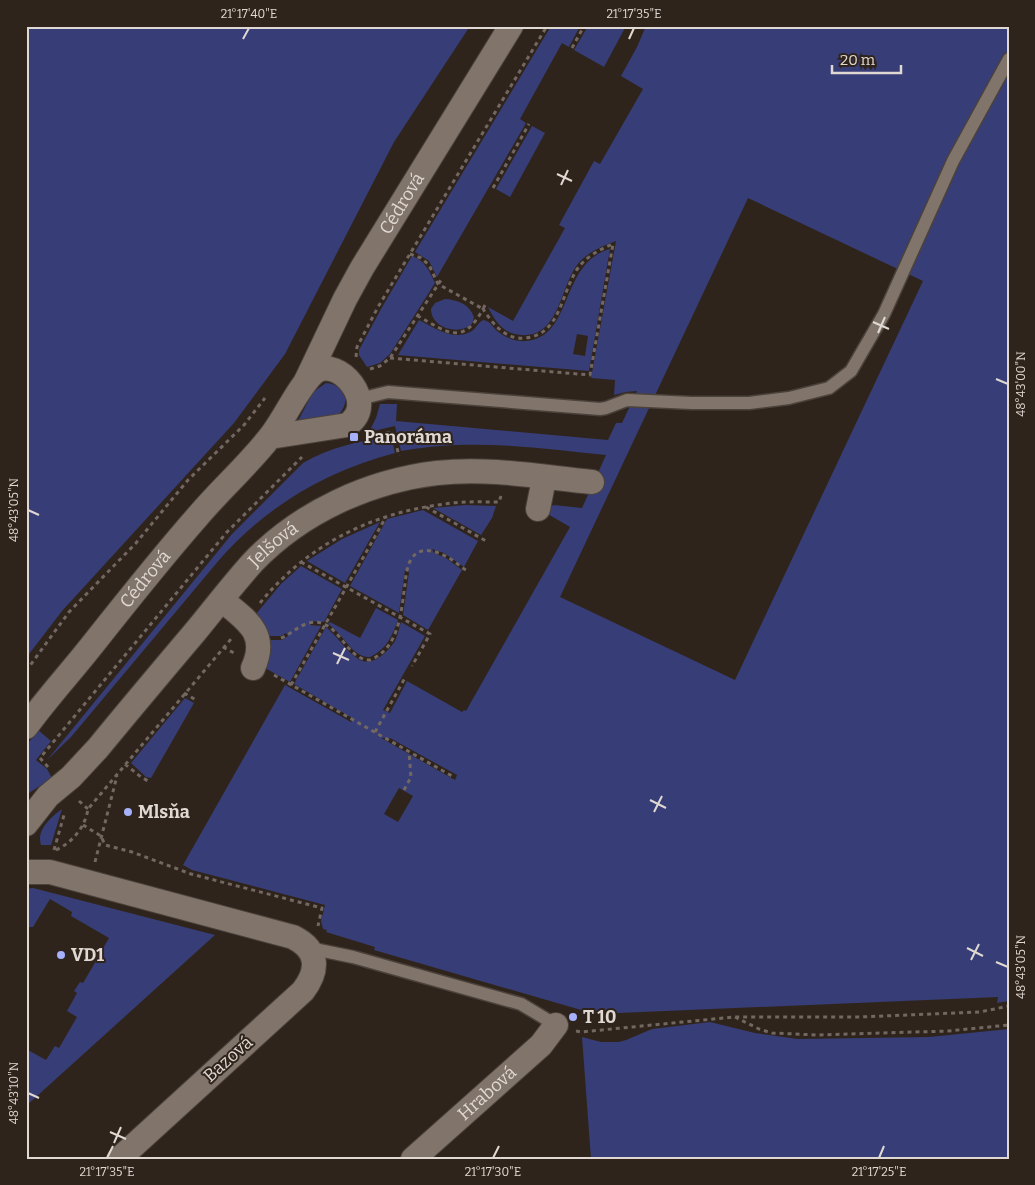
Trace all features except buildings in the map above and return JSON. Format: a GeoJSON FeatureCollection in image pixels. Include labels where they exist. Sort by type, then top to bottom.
{"type":"FeatureCollection","features":[{"type":"Feature","properties":{"kind":"street","name":"Cédrová"},"geometry":{"type":"LineString","coordinates":[[305,385],[345,299],[362,268],[511,26]]}},
{"type":"Feature","properties":{"kind":"street","name":"Cédrová"},"geometry":{"type":"LineString","coordinates":[[26,727],[198,516],[270,437],[315,372],[324,369],[342,374],[356,390],[367,397]]}},
{"type":"Feature","properties":{"kind":"street"},"geometry":{"type":"LineString","coordinates":[[270,437],[347,425],[354,421],[367,397]]}},
{"type":"Feature","properties":{"kind":"street","name":"Jelšová"},"geometry":{"type":"LineString","coordinates":[[57,802],[71,776],[98,748],[254,562],[297,526],[340,500],[382,484],[411,477],[465,471],[592,482]]}},
{"type":"Feature","properties":{"kind":"street"},"geometry":{"type":"LineString","coordinates":[[538,508],[542,489],[542,477]]}},
{"type":"Feature","properties":{"kind":"street"},"geometry":{"type":"LineString","coordinates":[[222,600],[247,619],[255,630],[259,650],[254,666]]}},
{"type":"Feature","properties":{"kind":"street"},"geometry":{"type":"LineString","coordinates":[[26,804],[57,802]]}},
{"type":"Feature","properties":{"kind":"street"},"geometry":{"type":"LineString","coordinates":[[26,824],[57,802]]}},
{"type":"Feature","properties":{"kind":"street"},"geometry":{"type":"LineString","coordinates":[[40,861],[293,937],[303,942],[315,940]]}},
{"type":"Feature","properties":{"kind":"street","name":"Bazová"},"geometry":{"type":"LineString","coordinates":[[119,1159],[303,992],[313,973],[315,940]]}},
{"type":"Feature","properties":{"kind":"street","name":"Hrabová"},"geometry":{"type":"LineString","coordinates":[[413,1159],[541,1045],[556,1025]]}},
{"type":"Feature","properties":{"kind":"lane"},"geometry":{"type":"LineString","coordinates":[[367,397],[388,392],[600,409],[627,400],[749,403],[788,398],[829,388],[851,371],[884,314],[953,161],[1009,59]]}},
{"type":"Feature","properties":{"kind":"lane"},"geometry":{"type":"LineString","coordinates":[[315,940],[353,957],[521,1004],[556,1025]]}},
{"type":"Feature","properties":{"kind":"path"},"geometry":{"type":"LineString","coordinates":[[359,363],[355,354],[357,347],[378,307],[547,26]]}},
{"type":"Feature","properties":{"kind":"path"},"geometry":{"type":"LineString","coordinates":[[572,48],[584,26]]}},
{"type":"Feature","properties":{"kind":"path"},"geometry":{"type":"LineString","coordinates":[[493,188],[529,124]]}},
{"type":"Feature","properties":{"kind":"path"},"geometry":{"type":"LineString","coordinates":[[390,358],[590,375],[613,244],[604,247],[590,256],[579,266],[553,323],[540,335],[522,339],[504,333],[497,328],[484,307],[439,282],[429,265],[421,258],[410,254]]}},
{"type":"Feature","properties":{"kind":"path"},"geometry":{"type":"LineString","coordinates":[[367,397],[372,382],[365,371],[380,366],[390,358],[439,282]]}},
{"type":"Feature","properties":{"kind":"path"},"geometry":{"type":"LineString","coordinates":[[418,316],[444,330],[458,332],[469,329],[474,325],[484,307]]}},
{"type":"Feature","properties":{"kind":"path"},"geometry":{"type":"LineString","coordinates":[[26,671],[69,612],[136,543],[188,480],[244,425],[268,395]]}},
{"type":"Feature","properties":{"kind":"path"},"geometry":{"type":"LineString","coordinates":[[373,436],[393,432],[398,452]]}},
{"type":"Feature","properties":{"kind":"path"},"geometry":{"type":"LineString","coordinates":[[44,761],[40,758],[228,532],[299,457],[309,454]]}},
{"type":"Feature","properties":{"kind":"path"},"geometry":{"type":"LineString","coordinates":[[40,861],[78,834],[88,808],[272,588],[301,562],[341,536],[366,523],[386,516],[446,503],[499,502],[504,491],[505,473]]}},
{"type":"Feature","properties":{"kind":"path"},"geometry":{"type":"LineString","coordinates":[[425,507],[486,541]]}},
{"type":"Feature","properties":{"kind":"path"},"geometry":{"type":"LineString","coordinates":[[291,685],[386,516]]}},
{"type":"Feature","properties":{"kind":"path"},"geometry":{"type":"LineString","coordinates":[[287,635],[310,622],[325,625],[338,635],[359,658],[370,660],[384,652],[394,638],[400,617],[406,571],[416,553],[427,550],[433,551],[445,556],[466,570]]}},
{"type":"Feature","properties":{"kind":"path"},"geometry":{"type":"LineString","coordinates":[[301,562],[430,634],[412,666]]}},
{"type":"Feature","properties":{"kind":"path"},"geometry":{"type":"LineString","coordinates":[[223,647],[452,776]]}},
{"type":"Feature","properties":{"kind":"path"},"geometry":{"type":"LineString","coordinates":[[375,732],[406,676]]}},
{"type":"Feature","properties":{"kind":"path"},"geometry":{"type":"LineString","coordinates":[[184,693],[196,700]]}},
{"type":"Feature","properties":{"kind":"path"},"geometry":{"type":"LineString","coordinates":[[404,790],[411,777],[409,752]]}},
{"type":"Feature","properties":{"kind":"path"},"geometry":{"type":"LineString","coordinates":[[125,764],[150,782]]}},
{"type":"Feature","properties":{"kind":"path"},"geometry":{"type":"LineString","coordinates":[[93,868],[117,773]]}},
{"type":"Feature","properties":{"kind":"path"},"geometry":{"type":"LineString","coordinates":[[74,798],[88,808]]}},
{"type":"Feature","properties":{"kind":"path"},"geometry":{"type":"LineString","coordinates":[[40,861],[57,802]]}},
{"type":"Feature","properties":{"kind":"path"},"geometry":{"type":"LineString","coordinates":[[83,825],[101,836],[105,845],[132,852],[191,874],[322,908],[315,940]]}},
{"type":"Feature","properties":{"kind":"path"},"geometry":{"type":"LineString","coordinates":[[556,1025],[581,1032],[734,1017],[860,1017],[980,1012],[1009,1006]]}},
{"type":"Feature","properties":{"kind":"path"},"geometry":{"type":"LineString","coordinates":[[734,1017],[772,1033],[817,1035],[948,1031],[1009,1025]]}},
{"type":"Feature","properties":{"kind":"shaded area"},"geometry":{"type":"Polygon","coordinates":[[[26,26],[470,26],[394,142],[285,354],[234,423],[62,611],[26,658],[26,26]]]}},
{"type":"Feature","properties":{"kind":"shaded area"},"geometry":{"type":"Polygon","coordinates":[[[551,26],[580,26],[569,47],[562,43],[520,119],[526,123],[437,277],[429,261],[415,252],[551,26]]]}},
{"type":"Feature","properties":{"kind":"shaded area"},"geometry":{"type":"Polygon","coordinates":[[[588,26],[626,26],[604,67],[574,50],[588,26]]]}},
{"type":"Feature","properties":{"kind":"shaded area"},"geometry":{"type":"Polygon","coordinates":[[[646,26],[1009,26],[1009,1001],[997,1003],[998,997],[595,1014],[374,950],[375,947],[326,932],[327,930],[323,929],[321,921],[325,905],[192,870],[183,865],[285,685],[351,722],[354,719],[294,684],[326,627],[353,655],[362,661],[368,662],[383,655],[392,646],[401,622],[425,636],[383,710],[390,713],[407,681],[462,712],[466,711],[570,527],[546,513],[549,507],[554,505],[582,508],[606,455],[529,447],[478,445],[427,447],[401,451],[395,426],[369,432],[380,404],[397,404],[396,421],[608,440],[616,423],[622,423],[637,391],[614,395],[615,380],[591,378],[616,241],[595,250],[577,265],[551,320],[543,329],[534,334],[521,335],[509,332],[500,326],[488,307],[513,321],[565,228],[559,225],[594,161],[600,164],[643,89],[621,76],[646,26]],[[748,198],[560,597],[735,680],[923,281],[748,198]],[[381,738],[455,780],[457,775],[390,738],[381,738]],[[399,788],[384,814],[398,822],[413,796],[399,788]]]}},
{"type":"Feature","properties":{"kind":"shaded area"},"geometry":{"type":"Polygon","coordinates":[[[532,126],[545,133],[510,197],[496,189],[532,126]]]}},
{"type":"Feature","properties":{"kind":"shaded area"},"geometry":{"type":"Polygon","coordinates":[[[610,249],[589,371],[398,355],[419,320],[445,333],[459,335],[472,331],[483,320],[513,340],[526,341],[541,336],[552,327],[582,269],[594,257],[610,249]],[[577,334],[573,354],[585,356],[588,336],[577,334]]]}},
{"type":"Feature","properties":{"kind":"shaded area"},"geometry":{"type":"Polygon","coordinates":[[[412,256],[426,266],[435,283],[390,354],[380,363],[367,367],[359,355],[359,350],[412,256]]]}},
{"type":"Feature","properties":{"kind":"shaded area"},"geometry":{"type":"Polygon","coordinates":[[[445,299],[454,300],[466,306],[474,317],[472,324],[467,328],[453,330],[436,321],[432,316],[431,309],[435,303],[445,299]]]}},
{"type":"Feature","properties":{"kind":"shaded area"},"geometry":{"type":"Polygon","coordinates":[[[326,383],[337,386],[344,393],[344,408],[340,413],[301,428],[297,424],[298,421],[313,392],[326,383]]]}},
{"type":"Feature","properties":{"kind":"shaded area"},"geometry":{"type":"Polygon","coordinates":[[[391,436],[395,453],[322,480],[278,507],[238,540],[71,737],[47,760],[232,534],[303,463],[313,457],[346,445],[391,436]]]}},
{"type":"Feature","properties":{"kind":"shaded area"},"geometry":{"type":"Polygon","coordinates":[[[465,505],[496,506],[492,518],[481,535],[433,508],[465,505]]]}},
{"type":"Feature","properties":{"kind":"shaded area"},"geometry":{"type":"Polygon","coordinates":[[[423,510],[478,541],[464,567],[444,553],[432,549],[434,553],[446,558],[462,570],[428,630],[403,615],[409,572],[405,570],[399,613],[350,586],[387,519],[423,510]]]}},
{"type":"Feature","properties":{"kind":"shaded area"},"geometry":{"type":"Polygon","coordinates":[[[380,522],[345,583],[307,561],[342,539],[380,522]]]}},
{"type":"Feature","properties":{"kind":"shaded area"},"geometry":{"type":"Polygon","coordinates":[[[301,566],[342,589],[324,622],[311,621],[310,625],[321,626],[290,682],[265,668],[269,640],[282,640],[288,636],[286,633],[281,636],[268,636],[256,614],[281,584],[301,566]]]}},
{"type":"Feature","properties":{"kind":"shaded area"},"geometry":{"type":"Polygon","coordinates":[[[376,608],[398,620],[385,646],[370,657],[358,654],[328,624],[330,622],[360,638],[376,608]]]}},
{"type":"Feature","properties":{"kind":"shaded area"},"geometry":{"type":"Polygon","coordinates":[[[185,698],[194,703],[151,778],[146,777],[131,763],[185,698]]]}},
{"type":"Feature","properties":{"kind":"shaded area"},"geometry":{"type":"Polygon","coordinates":[[[38,730],[51,741],[36,760],[47,769],[52,778],[26,795],[26,746],[38,730]]]}},
{"type":"Feature","properties":{"kind":"shaded area"},"geometry":{"type":"Polygon","coordinates":[[[62,809],[51,845],[41,845],[40,839],[43,829],[49,820],[62,809]]]}},
{"type":"Feature","properties":{"kind":"shaded area"},"geometry":{"type":"Polygon","coordinates":[[[33,888],[215,935],[26,1106],[26,1049],[46,1060],[55,1046],[59,1048],[77,1017],[67,1011],[77,993],[74,991],[80,982],[83,983],[96,961],[93,959],[99,949],[102,950],[109,938],[71,916],[72,912],[50,899],[33,927],[26,927],[26,889],[33,888]]]}},
{"type":"Feature","properties":{"kind":"shaded area"},"geometry":{"type":"Polygon","coordinates":[[[710,1022],[755,1033],[798,1039],[929,1037],[1009,1029],[1009,1159],[591,1159],[582,1037],[601,1042],[619,1042],[652,1029],[710,1022]]]}},
{"type":"Feature","properties":{"kind":"place","name":"Panoráma"},"geometry":{"type":"Point","coordinates":[354,437]}},
{"type":"Feature","properties":{"kind":"place","name":"Mlsňa"},"geometry":{"type":"Point","coordinates":[128,812]}},
{"type":"Feature","properties":{"kind":"place","name":"VD1"},"geometry":{"type":"Point","coordinates":[61,955]}},
{"type":"Feature","properties":{"kind":"place","name":"T 10"},"geometry":{"type":"Point","coordinates":[573,1017]}}]}
